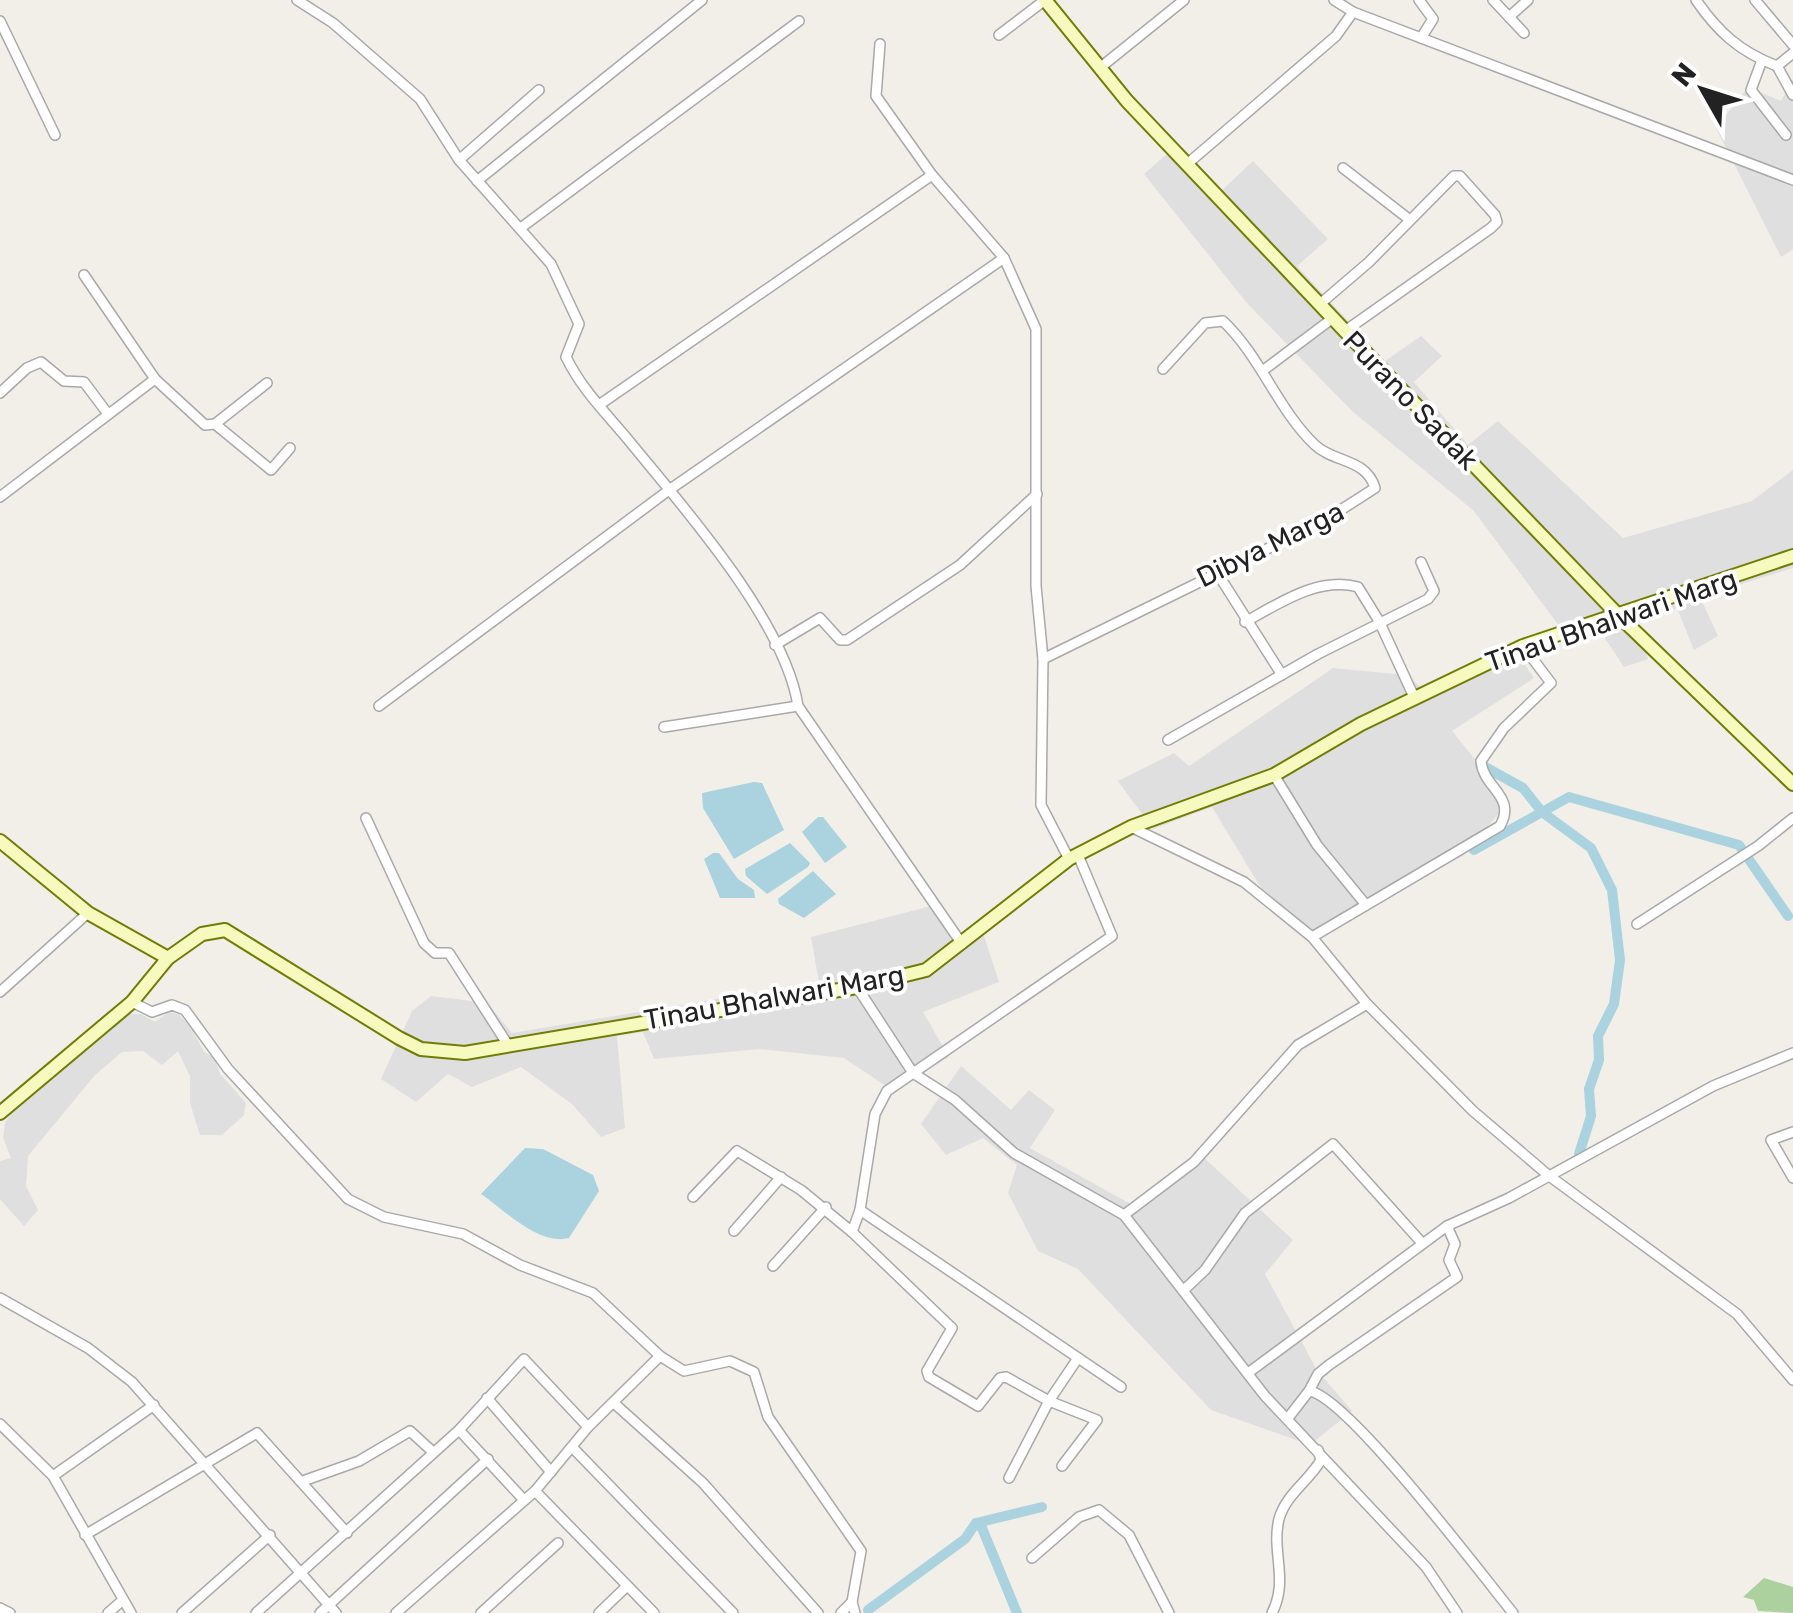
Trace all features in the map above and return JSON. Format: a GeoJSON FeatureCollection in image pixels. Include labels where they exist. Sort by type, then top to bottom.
{"type":"FeatureCollection","features":[{"type":"Feature","properties":{"kind":"street"},"geometry":{"type":"LineString","coordinates":[[296,0],[333,23],[420,99],[459,160],[551,264],[579,324],[566,357],[580,384],[669,490],[747,595],[794,681],[798,706],[962,944]]}},
{"type":"Feature","properties":{"kind":"street"},"geometry":{"type":"LineString","coordinates":[[477,181],[702,0]]}},
{"type":"Feature","properties":{"kind":"street"},"geometry":{"type":"LineString","coordinates":[[999,36],[1045,0]]}},
{"type":"Feature","properties":{"kind":"street","name":"Purano Sadak"},"geometry":{"type":"LineString","coordinates":[[1045,0],[1186,165],[1618,616],[1793,784]]}},
{"type":"Feature","properties":{"kind":"street"},"geometry":{"type":"LineString","coordinates":[[1102,67],[1184,0]]}},
{"type":"Feature","properties":{"kind":"street"},"geometry":{"type":"LineString","coordinates":[[1334,0],[1354,12],[1789,178],[1793,188]]}},
{"type":"Feature","properties":{"kind":"street"},"geometry":{"type":"LineString","coordinates":[[1419,0],[1433,19],[1421,38]]}},
{"type":"Feature","properties":{"kind":"street"},"geometry":{"type":"LineString","coordinates":[[1494,0],[1524,33]]}},
{"type":"Feature","properties":{"kind":"street"},"geometry":{"type":"LineString","coordinates":[[1509,17],[1528,0]]}},
{"type":"Feature","properties":{"kind":"street"},"geometry":{"type":"LineString","coordinates":[[1696,0],[1718,32],[1777,66],[1793,95]]}},
{"type":"Feature","properties":{"kind":"street"},"geometry":{"type":"LineString","coordinates":[[1756,0],[1793,44]]}},
{"type":"Feature","properties":{"kind":"street"},"geometry":{"type":"LineString","coordinates":[[1186,165],[1336,36],[1354,12]]}},
{"type":"Feature","properties":{"kind":"street"},"geometry":{"type":"LineString","coordinates":[[0,21],[55,135]]}},
{"type":"Feature","properties":{"kind":"street"},"geometry":{"type":"LineString","coordinates":[[522,227],[800,21]]}},
{"type":"Feature","properties":{"kind":"street"},"geometry":{"type":"LineString","coordinates":[[852,1232],[860,1210],[881,1097],[1112,936],[1073,857],[1041,805],[1043,659],[1036,586],[1036,329],[1004,258],[932,175],[876,96],[880,44]]}},
{"type":"Feature","properties":{"kind":"street"},"geometry":{"type":"LineString","coordinates":[[1777,66],[1793,53]]}},
{"type":"Feature","properties":{"kind":"street"},"geometry":{"type":"LineString","coordinates":[[1762,60],[1750,90],[1786,135]]}},
{"type":"Feature","properties":{"kind":"street"},"geometry":{"type":"LineString","coordinates":[[459,160],[539,90]]}},
{"type":"Feature","properties":{"kind":"street"},"geometry":{"type":"LineString","coordinates":[[1342,168],[1410,220]]}},
{"type":"Feature","properties":{"kind":"street"},"geometry":{"type":"LineString","coordinates":[[600,405],[932,175]]}},
{"type":"Feature","properties":{"kind":"street"},"geometry":{"type":"LineString","coordinates":[[1320,304],[1448,181],[1460,176],[1497,222],[1345,331]]}},
{"type":"Feature","properties":{"kind":"street"},"geometry":{"type":"LineString","coordinates":[[379,706],[669,490],[1004,258]]}},
{"type":"Feature","properties":{"kind":"street"},"geometry":{"type":"LineString","coordinates":[[84,275],[155,379],[200,421],[215,424],[271,470],[290,448]]}},
{"type":"Feature","properties":{"kind":"street"},"geometry":{"type":"LineString","coordinates":[[1264,369],[1333,318]]}},
{"type":"Feature","properties":{"kind":"street","name":"Dibya Marga"},"geometry":{"type":"LineString","coordinates":[[1043,659],[1322,522],[1375,488],[1367,472],[1321,451],[1304,435],[1264,369],[1230,327],[1215,319],[1205,323],[1163,369]]}},
{"type":"Feature","properties":{"kind":"street"},"geometry":{"type":"LineString","coordinates":[[0,393],[27,368],[41,362],[64,381],[84,382],[108,414]]}},
{"type":"Feature","properties":{"kind":"street"},"geometry":{"type":"LineString","coordinates":[[0,498],[155,379]]}},
{"type":"Feature","properties":{"kind":"street"},"geometry":{"type":"LineString","coordinates":[[215,424],[267,384]]}},
{"type":"Feature","properties":{"kind":"street"},"geometry":{"type":"LineString","coordinates":[[775,645],[820,618],[840,640],[847,640],[960,565],[1037,494]]}},
{"type":"Feature","properties":{"kind":"street","name":"Tinau Bhalwari Marg"},"geometry":{"type":"LineString","coordinates":[[0,1113],[132,1002],[168,958],[202,934],[225,930],[421,1049],[465,1052],[857,986],[926,970],[1073,857],[1131,827],[1274,775],[1414,697],[1523,646],[1793,556]]}},
{"type":"Feature","properties":{"kind":"street"},"geometry":{"type":"LineString","coordinates":[[1168,740],[1379,621],[1428,598],[1434,591],[1421,562]]}},
{"type":"Feature","properties":{"kind":"street"},"geometry":{"type":"LineString","coordinates":[[1216,571],[1245,622],[1282,674]]}},
{"type":"Feature","properties":{"kind":"street"},"geometry":{"type":"LineString","coordinates":[[1245,622],[1297,593],[1348,584],[1362,590],[1414,697]]}},
{"type":"Feature","properties":{"kind":"street"},"geometry":{"type":"LineString","coordinates":[[1312,937],[1444,863],[1504,821],[1504,798],[1482,773],[1481,761],[1504,728],[1551,683],[1523,646]]}},
{"type":"Feature","properties":{"kind":"street"},"geometry":{"type":"LineString","coordinates":[[664,727],[798,706]]}},
{"type":"Feature","properties":{"kind":"street"},"geometry":{"type":"LineString","coordinates":[[1274,775],[1317,845],[1366,905]]}},
{"type":"Feature","properties":{"kind":"street"},"geometry":{"type":"LineString","coordinates":[[366,818],[424,943],[435,954],[449,953],[508,1045]]}},
{"type":"Feature","properties":{"kind":"street"},"geometry":{"type":"LineString","coordinates":[[1637,924],[1758,846],[1793,818]]}},
{"type":"Feature","properties":{"kind":"street"},"geometry":{"type":"LineString","coordinates":[[1131,827],[1244,882],[1312,937],[1367,1004],[1473,1111],[1548,1175],[1737,1314],[1793,1380]]}},
{"type":"Feature","properties":{"kind":"street"},"geometry":{"type":"LineString","coordinates":[[0,841],[88,913],[168,958]]}},
{"type":"Feature","properties":{"kind":"street"},"geometry":{"type":"LineString","coordinates":[[0,992],[88,913]]}},
{"type":"Feature","properties":{"kind":"street"},"geometry":{"type":"LineString","coordinates":[[857,986],[913,1073],[955,1100],[1014,1154],[1124,1215],[1248,1373],[1426,1566],[1457,1613]]}},
{"type":"Feature","properties":{"kind":"street"},"geometry":{"type":"LineString","coordinates":[[132,1002],[152,1012],[172,1004],[185,1010],[242,1085],[348,1198],[366,1210],[463,1234],[520,1265],[593,1293],[660,1356],[684,1371],[730,1361],[744,1364],[760,1380],[768,1416],[861,1551],[854,1608],[841,1613]]}},
{"type":"Feature","properties":{"kind":"street"},"geometry":{"type":"LineString","coordinates":[[1124,1215],[1194,1162],[1298,1045],[1367,1004]]}},
{"type":"Feature","properties":{"kind":"street"},"geometry":{"type":"LineString","coordinates":[[1248,1373],[1447,1226],[1509,1198],[1713,1086],[1793,1053]]}},
{"type":"Feature","properties":{"kind":"street"},"geometry":{"type":"LineString","coordinates":[[1793,1132],[1772,1140],[1793,1178]]}},
{"type":"Feature","properties":{"kind":"street"},"geometry":{"type":"LineString","coordinates":[[1184,1289],[1206,1270],[1245,1214],[1333,1144],[1422,1243]]}},
{"type":"Feature","properties":{"kind":"street"},"geometry":{"type":"LineString","coordinates":[[694,1197],[737,1151],[826,1207],[952,1328],[927,1372],[929,1377],[978,1406],[1003,1376],[1048,1402],[1098,1422],[1062,1466]]}},
{"type":"Feature","properties":{"kind":"street"},"geometry":{"type":"LineString","coordinates":[[734,1232],[781,1176]]}},
{"type":"Feature","properties":{"kind":"street"},"geometry":{"type":"LineString","coordinates":[[773,1266],[826,1207]]}},
{"type":"Feature","properties":{"kind":"street"},"geometry":{"type":"LineString","coordinates":[[860,1210],[1121,1387]]}},
{"type":"Feature","properties":{"kind":"street"},"geometry":{"type":"LineString","coordinates":[[1288,1418],[1318,1374],[1457,1277],[1449,1260],[1455,1244],[1447,1226]]}},
{"type":"Feature","properties":{"kind":"street"},"geometry":{"type":"LineString","coordinates":[[0,1298],[112,1364],[154,1404],[334,1610]]}},
{"type":"Feature","properties":{"kind":"street"},"geometry":{"type":"LineString","coordinates":[[396,1613],[535,1491],[588,1428],[660,1356]]}},
{"type":"Feature","properties":{"kind":"street"},"geometry":{"type":"LineString","coordinates":[[256,1613],[459,1430],[527,1358],[588,1428]]}},
{"type":"Feature","properties":{"kind":"street"},"geometry":{"type":"LineString","coordinates":[[1009,1478],[1048,1402],[1078,1358]]}},
{"type":"Feature","properties":{"kind":"street"},"geometry":{"type":"LineString","coordinates":[[1309,1391],[1323,1394],[1381,1452],[1513,1613]]}},
{"type":"Feature","properties":{"kind":"street"},"geometry":{"type":"LineString","coordinates":[[488,1398],[551,1472]]}},
{"type":"Feature","properties":{"kind":"street"},"geometry":{"type":"LineString","coordinates":[[53,1476],[154,1404]]}},
{"type":"Feature","properties":{"kind":"street"},"geometry":{"type":"LineString","coordinates":[[615,1404],[703,1483],[818,1613]]}},
{"type":"Feature","properties":{"kind":"street"},"geometry":{"type":"LineString","coordinates":[[0,1424],[53,1476],[132,1613]]}},
{"type":"Feature","properties":{"kind":"street"},"geometry":{"type":"LineString","coordinates":[[459,1430],[524,1500]]}},
{"type":"Feature","properties":{"kind":"street"},"geometry":{"type":"LineString","coordinates":[[303,1482],[358,1461],[410,1431],[433,1452]]}},
{"type":"Feature","properties":{"kind":"street"},"geometry":{"type":"LineString","coordinates":[[85,1535],[257,1433],[347,1533]]}},
{"type":"Feature","properties":{"kind":"street"},"geometry":{"type":"LineString","coordinates":[[572,1446],[734,1613]]}},
{"type":"Feature","properties":{"kind":"street"},"geometry":{"type":"LineString","coordinates":[[1272,1613],[1281,1595],[1280,1515],[1292,1492],[1321,1460],[1317,1448]]}},
{"type":"Feature","properties":{"kind":"street"},"geometry":{"type":"LineString","coordinates":[[320,1613],[334,1610],[488,1459]]}},
{"type":"Feature","properties":{"kind":"street"},"geometry":{"type":"LineString","coordinates":[[535,1491],[654,1613]]}},
{"type":"Feature","properties":{"kind":"street"},"geometry":{"type":"LineString","coordinates":[[1032,1558],[1079,1518],[1100,1510],[1135,1544],[1169,1613]]}},
{"type":"Feature","properties":{"kind":"street"},"geometry":{"type":"LineString","coordinates":[[182,1613],[270,1535]]}},
{"type":"Feature","properties":{"kind":"street"},"geometry":{"type":"LineString","coordinates":[[481,1613],[558,1544]]}},
{"type":"Feature","properties":{"kind":"street"},"geometry":{"type":"LineString","coordinates":[[599,1613],[628,1586]]}},
{"type":"Feature","properties":{"kind":"street"},"geometry":{"type":"LineString","coordinates":[[108,1613],[123,1600]]}},
{"type":"Feature","properties":{"kind":"street"},"geometry":{"type":"LineString","coordinates":[[0,1608],[10,1613]]}},
{"type":"Feature","properties":{"kind":"shaded area"},"geometry":{"type":"Polygon","coordinates":[[[1793,79],[1793,249],[1781,257],[1716,128],[1748,87],[1781,101],[1793,79]]]}},
{"type":"Feature","properties":{"kind":"shaded area"},"geometry":{"type":"Polygon","coordinates":[[[1176,146],[1218,194],[1253,161],[1328,239],[1297,266],[1385,361],[1421,336],[1442,356],[1414,382],[1468,445],[1498,421],[1623,538],[1752,501],[1793,470],[1793,568],[1700,597],[1718,636],[1694,650],[1677,608],[1638,624],[1648,659],[1624,667],[1597,626],[1565,634],[1474,511],[1352,411],[1246,302],[1144,174],[1176,146]]]}},
{"type":"Feature","properties":{"kind":"shaded area"},"geometry":{"type":"Polygon","coordinates":[[[1519,656],[1534,678],[1452,731],[1509,801],[1464,855],[1317,939],[1261,888],[1212,807],[1153,829],[1118,781],[1174,753],[1189,766],[1333,668],[1406,675],[1432,696],[1519,656]]]}},
{"type":"Feature","properties":{"kind":"shaded area"},"geometry":{"type":"Polygon","coordinates":[[[935,905],[949,935],[981,927],[999,982],[923,1012],[949,1057],[889,1088],[844,1058],[760,1049],[654,1059],[643,1032],[617,1036],[625,1128],[601,1137],[572,1104],[521,1067],[472,1087],[448,1074],[416,1102],[381,1079],[412,1011],[431,996],[487,1003],[512,1033],[819,982],[811,937],[935,905]]]}},
{"type":"Feature","properties":{"kind":"shaded area"},"geometry":{"type":"Polygon","coordinates":[[[169,1012],[178,1014],[190,1026],[204,1052],[214,1057],[220,1074],[246,1103],[244,1115],[222,1135],[200,1135],[190,1103],[190,1076],[178,1051],[162,1065],[143,1051],[122,1052],[95,1075],[28,1156],[26,1186],[38,1210],[24,1226],[0,1199],[0,1161],[11,1158],[3,1138],[5,1123],[13,1109],[127,1014],[141,1014],[155,1022],[169,1012]]]}},
{"type":"Feature","properties":{"kind":"shaded area"},"geometry":{"type":"Polygon","coordinates":[[[961,1066],[1011,1110],[1029,1090],[1055,1110],[1030,1148],[1134,1206],[1200,1154],[1293,1240],[1265,1274],[1317,1370],[1352,1411],[1310,1445],[1211,1410],[1078,1269],[1038,1251],[1008,1193],[1017,1165],[983,1138],[946,1155],[921,1124],[961,1066]]]}},
{"type":"Feature","properties":{"kind":"green space"},"geometry":{"type":"Polygon","coordinates":[[[1764,1578],[1793,1587],[1793,1613],[1758,1611],[1754,1600],[1743,1597],[1764,1578]]]}},
{"type":"Feature","properties":{"kind":"water"},"geometry":{"type":"Polygon","coordinates":[[[762,783],[784,830],[734,859],[703,808],[702,793],[762,783]]]}},
{"type":"Feature","properties":{"kind":"water"},"geometry":{"type":"Polygon","coordinates":[[[823,817],[847,847],[825,863],[802,832],[823,817]]]}},
{"type":"Feature","properties":{"kind":"water"},"geometry":{"type":"Polygon","coordinates":[[[790,843],[810,863],[767,894],[746,876],[745,869],[790,843]]]}},
{"type":"Feature","properties":{"kind":"water"},"geometry":{"type":"Polygon","coordinates":[[[719,853],[738,879],[754,890],[755,898],[720,898],[704,859],[719,853]]]}},
{"type":"Feature","properties":{"kind":"water"},"geometry":{"type":"Polygon","coordinates":[[[813,871],[836,894],[804,918],[779,904],[778,899],[813,871]]]}},
{"type":"Feature","properties":{"kind":"water"},"geometry":{"type":"Polygon","coordinates":[[[525,1148],[543,1149],[593,1175],[599,1191],[569,1238],[557,1239],[534,1232],[481,1194],[525,1148]]]}},
{"type":"Feature","properties":{"kind":"waterway"},"geometry":{"type":"LineString","coordinates":[[1485,767],[1523,788],[1542,812],[1591,848],[1612,890],[1620,960],[1614,1004],[1598,1036],[1599,1060],[1589,1089],[1591,1116],[1579,1154]]}},
{"type":"Feature","properties":{"kind":"waterway"},"geometry":{"type":"LineString","coordinates":[[1474,850],[1569,797],[1739,845],[1788,916]]}},
{"type":"Feature","properties":{"kind":"waterway"},"geometry":{"type":"LineString","coordinates":[[868,1610],[965,1539],[976,1523],[1042,1507]]}},
{"type":"Feature","properties":{"kind":"waterway"},"geometry":{"type":"LineString","coordinates":[[976,1523],[982,1528],[1017,1613]]}}]}
